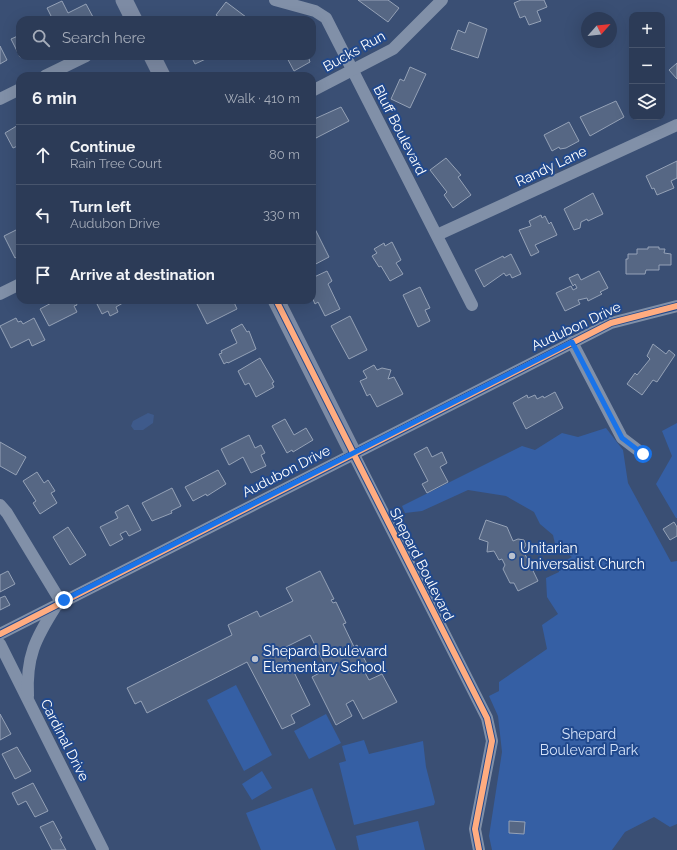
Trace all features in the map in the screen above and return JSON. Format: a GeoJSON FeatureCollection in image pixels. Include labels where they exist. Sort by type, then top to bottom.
{"type":"FeatureCollection","features":[{"type":"Feature","properties":{"kind":"street"},"geometry":{"type":"LineString","coordinates":[[124,0],[132,16]]}},
{"type":"Feature","properties":{"kind":"street","name":"Bluff Boulevard"},"geometry":{"type":"LineString","coordinates":[[275,0],[315,11],[326,18],[472,305]]}},
{"type":"Feature","properties":{"kind":"street","name":"Bucks Run"},"geometry":{"type":"LineString","coordinates":[[316,89],[393,49],[442,0]]}},
{"type":"Feature","properties":{"kind":"street"},"geometry":{"type":"LineString","coordinates":[[53,72],[78,60]]}},
{"type":"Feature","properties":{"kind":"street"},"geometry":{"type":"LineString","coordinates":[[154,60],[160,72]]}},
{"type":"Feature","properties":{"kind":"street"},"geometry":{"type":"LineString","coordinates":[[0,99],[16,91]]}},
{"type":"Feature","properties":{"kind":"street","name":"Randy Lane"},"geometry":{"type":"LineString","coordinates":[[437,235],[677,125]]}},
{"type":"Feature","properties":{"kind":"street"},"geometry":{"type":"LineString","coordinates":[[0,294],[16,286]]}},
{"type":"Feature","properties":{"kind":"street","name":"Shepard Boulevard"},"geometry":{"type":"LineString","coordinates":[[278,304],[487,718],[492,741],[475,829],[479,850]]}},
{"type":"Feature","properties":{"kind":"street","name":"Audubon Drive"},"geometry":{"type":"LineString","coordinates":[[0,634],[611,323],[677,306]]}},
{"type":"Feature","properties":{"kind":"street"},"geometry":{"type":"LineString","coordinates":[[572,342],[622,438],[643,454]]}},
{"type":"Feature","properties":{"kind":"street"},"geometry":{"type":"LineString","coordinates":[[0,505],[7,513],[59,603],[42,626],[32,649],[27,674],[29,702]]}},
{"type":"Feature","properties":{"kind":"street","name":"Cardinal Drive"},"geometry":{"type":"LineString","coordinates":[[0,644],[103,850]]}},
{"type":"Feature","properties":{"kind":"green space"},"geometry":{"type":"Polygon","coordinates":[[[677,423],[676,518],[656,484],[672,456],[662,431],[677,423]]]}},
{"type":"Feature","properties":{"kind":"green space","name":"Shepard Boulevard Park"},"geometry":{"type":"Polygon","coordinates":[[[606,428],[623,450],[628,483],[671,562],[677,561],[677,824],[670,827],[654,817],[625,832],[612,850],[492,850],[489,836],[502,752],[498,716],[489,696],[499,691],[499,682],[547,649],[542,625],[558,614],[547,597],[546,578],[559,572],[559,564],[572,557],[555,544],[553,535],[540,524],[534,512],[506,496],[468,490],[422,511],[405,513],[402,506],[522,446],[535,450],[562,433],[578,437],[606,428]]]}},
{"type":"Feature","properties":{"kind":"green space"},"geometry":{"type":"Polygon","coordinates":[[[236,685],[272,755],[244,771],[207,700],[236,685]]]}},
{"type":"Feature","properties":{"kind":"green space"},"geometry":{"type":"Polygon","coordinates":[[[326,714],[341,743],[309,759],[294,731],[326,714]]]}},
{"type":"Feature","properties":{"kind":"green space"},"geometry":{"type":"Polygon","coordinates":[[[364,740],[369,754],[423,741],[426,767],[435,802],[434,805],[354,825],[339,763],[346,761],[342,746],[364,740]]]}},
{"type":"Feature","properties":{"kind":"green space"},"geometry":{"type":"Polygon","coordinates":[[[262,771],[272,788],[252,800],[242,784],[262,771]]]}},
{"type":"Feature","properties":{"kind":"green space"},"geometry":{"type":"Polygon","coordinates":[[[312,788],[336,850],[261,850],[246,813],[312,788]]]}},
{"type":"Feature","properties":{"kind":"green space"},"geometry":{"type":"Polygon","coordinates":[[[418,821],[425,850],[359,850],[356,836],[418,821]]]}},
{"type":"Feature","properties":{"kind":"shaded area"},"geometry":{"type":"Polygon","coordinates":[[[148,413],[154,415],[153,423],[143,430],[134,430],[131,426],[133,421],[148,413]]]}},
{"type":"Feature","properties":{"kind":"building"},"geometry":{"type":"Polygon","coordinates":[[[358,0],[388,0],[399,8],[388,22],[358,0]]]}},
{"type":"Feature","properties":{"kind":"building"},"geometry":{"type":"Polygon","coordinates":[[[521,0],[544,0],[547,7],[537,11],[541,21],[529,25],[525,16],[520,18],[514,3],[521,0]]]}},
{"type":"Feature","properties":{"kind":"building"},"geometry":{"type":"Polygon","coordinates":[[[62,1],[68,13],[86,4],[92,16],[51,16],[47,8],[62,1]]]}},
{"type":"Feature","properties":{"kind":"building"},"geometry":{"type":"Polygon","coordinates":[[[226,2],[245,16],[217,16],[216,15],[226,2]]]}},
{"type":"Feature","properties":{"kind":"building"},"geometry":{"type":"Polygon","coordinates":[[[469,22],[487,29],[478,58],[451,49],[458,30],[465,33],[469,22]]]}},
{"type":"Feature","properties":{"kind":"building"},"geometry":{"type":"Polygon","coordinates":[[[16,37],[16,49],[11,39],[16,37]]]}},
{"type":"Feature","properties":{"kind":"building"},"geometry":{"type":"Polygon","coordinates":[[[0,46],[7,60],[0,64],[0,46]]]}},
{"type":"Feature","properties":{"kind":"building"},"geometry":{"type":"Polygon","coordinates":[[[193,60],[204,60],[195,64],[193,60]]]}},
{"type":"Feature","properties":{"kind":"building"},"geometry":{"type":"Polygon","coordinates":[[[288,60],[309,60],[310,62],[294,71],[288,60]]]}},
{"type":"Feature","properties":{"kind":"building"},"geometry":{"type":"Polygon","coordinates":[[[677,63],[677,79],[669,70],[677,63]]]}},
{"type":"Feature","properties":{"kind":"building"},"geometry":{"type":"Polygon","coordinates":[[[410,67],[426,74],[410,108],[391,99],[400,79],[404,81],[410,67]]]}},
{"type":"Feature","properties":{"kind":"building"},"geometry":{"type":"Polygon","coordinates":[[[616,101],[624,117],[590,136],[580,117],[616,101]]]}},
{"type":"Feature","properties":{"kind":"building"},"geometry":{"type":"Polygon","coordinates":[[[341,107],[349,121],[316,138],[316,118],[341,107]]]}},
{"type":"Feature","properties":{"kind":"building"},"geometry":{"type":"Polygon","coordinates":[[[569,122],[579,141],[566,148],[560,149],[559,147],[552,151],[544,135],[569,122]]]}},
{"type":"Feature","properties":{"kind":"building"},"geometry":{"type":"Polygon","coordinates":[[[16,126],[16,147],[13,148],[5,133],[16,126]]]}},
{"type":"Feature","properties":{"kind":"building"},"geometry":{"type":"Polygon","coordinates":[[[446,158],[461,175],[458,177],[471,195],[453,208],[444,195],[447,192],[430,170],[446,158]]]}},
{"type":"Feature","properties":{"kind":"building"},"geometry":{"type":"Polygon","coordinates":[[[677,161],[677,178],[671,181],[674,188],[657,195],[654,188],[652,189],[646,176],[677,161]]]}},
{"type":"Feature","properties":{"kind":"building"},"geometry":{"type":"Polygon","coordinates":[[[593,193],[603,214],[588,221],[587,219],[581,222],[580,228],[574,230],[564,209],[593,193]]]}},
{"type":"Feature","properties":{"kind":"building"},"geometry":{"type":"Polygon","coordinates":[[[541,215],[542,218],[545,216],[549,224],[551,222],[557,235],[535,245],[539,252],[531,256],[519,230],[531,226],[529,221],[541,215]]]}},
{"type":"Feature","properties":{"kind":"building"},"geometry":{"type":"Polygon","coordinates":[[[16,230],[15,258],[4,236],[16,230]]]}},
{"type":"Feature","properties":{"kind":"building"},"geometry":{"type":"Polygon","coordinates":[[[316,231],[329,257],[316,264],[316,231]]]}},
{"type":"Feature","properties":{"kind":"building"},"geometry":{"type":"Polygon","coordinates":[[[392,242],[401,260],[396,263],[403,274],[390,281],[381,266],[379,267],[372,256],[377,253],[374,249],[384,243],[385,246],[392,242]]]}},
{"type":"Feature","properties":{"kind":"building"},"geometry":{"type":"Polygon","coordinates":[[[648,247],[659,247],[659,249],[665,249],[664,253],[671,254],[671,265],[659,265],[659,270],[646,270],[645,274],[626,274],[626,259],[628,259],[628,254],[637,254],[637,249],[648,249],[648,247]]]}},
{"type":"Feature","properties":{"kind":"building"},"geometry":{"type":"Polygon","coordinates":[[[511,254],[521,274],[512,278],[510,274],[506,276],[504,273],[484,287],[475,270],[503,256],[504,258],[511,254]]]}},
{"type":"Feature","properties":{"kind":"building"},"geometry":{"type":"Polygon","coordinates":[[[327,271],[332,281],[328,284],[340,309],[325,316],[318,302],[316,303],[316,276],[327,271]]]}},
{"type":"Feature","properties":{"kind":"building"},"geometry":{"type":"Polygon","coordinates":[[[599,271],[608,288],[600,292],[602,294],[588,301],[587,298],[578,300],[580,304],[565,311],[556,293],[571,286],[573,290],[577,288],[575,284],[573,286],[569,278],[578,274],[581,280],[599,271]]]}},
{"type":"Feature","properties":{"kind":"building"},"geometry":{"type":"Polygon","coordinates":[[[420,287],[430,308],[425,310],[430,321],[418,327],[403,295],[420,287]]]}},
{"type":"Feature","properties":{"kind":"building"},"geometry":{"type":"Polygon","coordinates":[[[49,304],[77,305],[74,306],[77,312],[49,326],[40,309],[49,304]]]}},
{"type":"Feature","properties":{"kind":"building"},"geometry":{"type":"Polygon","coordinates":[[[97,304],[121,304],[116,307],[118,312],[110,316],[108,311],[102,314],[97,304]]]}},
{"type":"Feature","properties":{"kind":"building"},"geometry":{"type":"Polygon","coordinates":[[[197,304],[235,304],[237,309],[207,324],[197,304]]]}},
{"type":"Feature","properties":{"kind":"building"},"geometry":{"type":"Polygon","coordinates":[[[350,316],[367,350],[349,359],[331,326],[350,316]]]}},
{"type":"Feature","properties":{"kind":"building"},"geometry":{"type":"Polygon","coordinates":[[[16,318],[18,322],[21,321],[23,324],[34,318],[45,340],[32,346],[29,339],[11,348],[0,326],[16,318]]]}},
{"type":"Feature","properties":{"kind":"building"},"geometry":{"type":"Polygon","coordinates":[[[242,324],[247,332],[249,331],[256,349],[224,364],[219,354],[222,353],[221,351],[237,343],[231,330],[242,324]]]}},
{"type":"Feature","properties":{"kind":"building"},"geometry":{"type":"Polygon","coordinates":[[[653,344],[666,354],[669,350],[675,355],[657,382],[653,380],[642,395],[627,384],[635,373],[637,375],[650,359],[647,356],[653,344]]]}},
{"type":"Feature","properties":{"kind":"building"},"geometry":{"type":"Polygon","coordinates":[[[260,358],[274,382],[272,383],[274,387],[256,397],[249,383],[245,385],[238,371],[260,358]]]}},
{"type":"Feature","properties":{"kind":"building"},"geometry":{"type":"Polygon","coordinates":[[[374,365],[377,370],[382,368],[391,370],[388,379],[394,377],[403,394],[377,407],[370,394],[367,396],[360,381],[367,378],[363,371],[374,365]]]}},
{"type":"Feature","properties":{"kind":"building"},"geometry":{"type":"Polygon","coordinates":[[[555,392],[563,408],[526,429],[513,403],[527,395],[528,398],[535,395],[537,399],[543,396],[544,398],[555,392]]]}},
{"type":"Feature","properties":{"kind":"building"},"geometry":{"type":"Polygon","coordinates":[[[285,419],[294,435],[306,428],[313,440],[293,452],[292,450],[287,453],[272,426],[285,419]]]}},
{"type":"Feature","properties":{"kind":"building"},"geometry":{"type":"Polygon","coordinates":[[[249,435],[255,448],[261,445],[265,453],[261,455],[266,466],[251,473],[243,457],[229,465],[221,449],[249,435]]]}},
{"type":"Feature","properties":{"kind":"building"},"geometry":{"type":"Polygon","coordinates":[[[0,442],[26,457],[16,475],[0,466],[0,442]]]}},
{"type":"Feature","properties":{"kind":"building"},"geometry":{"type":"Polygon","coordinates":[[[427,447],[432,457],[442,452],[447,463],[440,467],[448,482],[427,493],[422,484],[428,481],[414,454],[427,447]]]}},
{"type":"Feature","properties":{"kind":"building"},"geometry":{"type":"Polygon","coordinates":[[[218,470],[226,484],[207,496],[206,494],[193,501],[185,487],[218,470]]]}},
{"type":"Feature","properties":{"kind":"building"},"geometry":{"type":"Polygon","coordinates":[[[37,472],[44,483],[48,480],[55,491],[51,493],[57,503],[40,514],[33,503],[36,501],[23,481],[37,472]]]}},
{"type":"Feature","properties":{"kind":"building"},"geometry":{"type":"Polygon","coordinates":[[[172,488],[181,506],[171,511],[172,513],[152,521],[142,503],[172,488]]]}},
{"type":"Feature","properties":{"kind":"building"},"geometry":{"type":"Polygon","coordinates":[[[128,505],[141,530],[129,536],[126,531],[120,534],[123,539],[110,546],[100,527],[118,518],[115,512],[128,505]]]}},
{"type":"Feature","properties":{"kind":"building","name":"Unitarian Universalist Church"},"geometry":{"type":"Polygon","coordinates":[[[486,520],[507,527],[513,541],[518,539],[524,540],[526,545],[523,550],[538,581],[518,591],[514,583],[510,583],[503,569],[505,565],[502,559],[499,560],[494,551],[487,552],[488,542],[479,539],[486,520]]]}},
{"type":"Feature","properties":{"kind":"building"},"geometry":{"type":"Polygon","coordinates":[[[674,522],[677,527],[677,536],[670,540],[663,529],[674,522]]]}},
{"type":"Feature","properties":{"kind":"building"},"geometry":{"type":"Polygon","coordinates":[[[68,527],[86,555],[70,565],[53,537],[68,527]]]}},
{"type":"Feature","properties":{"kind":"building"},"geometry":{"type":"Polygon","coordinates":[[[8,571],[15,584],[0,592],[0,575],[8,571]]]}},
{"type":"Feature","properties":{"kind":"building","name":"Shepard Boulevard Elementary School"},"geometry":{"type":"Polygon","coordinates":[[[320,571],[334,599],[331,600],[333,603],[336,602],[346,623],[343,624],[354,647],[357,645],[367,664],[362,667],[369,680],[382,674],[397,702],[363,719],[353,700],[346,704],[352,716],[336,725],[312,677],[327,669],[310,635],[282,649],[289,663],[284,666],[285,669],[291,666],[310,705],[291,715],[295,723],[282,729],[247,662],[147,713],[141,701],[135,704],[127,688],[232,635],[228,625],[257,611],[260,617],[293,601],[286,588],[320,571]]]}},
{"type":"Feature","properties":{"kind":"building"},"geometry":{"type":"Polygon","coordinates":[[[5,596],[10,605],[0,610],[0,598],[5,596]]]}},
{"type":"Feature","properties":{"kind":"building"},"geometry":{"type":"Polygon","coordinates":[[[0,714],[11,734],[0,740],[0,714]]]}},
{"type":"Feature","properties":{"kind":"building"},"geometry":{"type":"Polygon","coordinates":[[[17,747],[31,771],[15,779],[2,754],[17,747]]]}},
{"type":"Feature","properties":{"kind":"building"},"geometry":{"type":"Polygon","coordinates":[[[33,783],[48,811],[35,817],[26,801],[18,805],[12,793],[33,783]]]}},
{"type":"Feature","properties":{"kind":"building"},"geometry":{"type":"Polygon","coordinates":[[[53,821],[62,838],[60,839],[66,850],[52,850],[40,827],[53,821]]]}},
{"type":"Feature","properties":{"kind":"building"},"geometry":{"type":"Polygon","coordinates":[[[509,821],[525,822],[524,834],[509,833],[509,821]]]}},
{"type":"Feature","properties":{"kind":"cycle path"},"geometry":{"type":"LineString","coordinates":[[278,304],[487,718],[492,741],[475,829],[479,850]]}},
{"type":"Feature","properties":{"kind":"cycle path"},"geometry":{"type":"LineString","coordinates":[[0,634],[611,323],[677,306]]}},
{"type":"Feature","properties":{"kind":"place","name":"Unitarian Universalist Church"},"geometry":{"type":"Point","coordinates":[512,556]}},
{"type":"Feature","properties":{"kind":"place","name":"Shepard Boulevard Elementary School"},"geometry":{"type":"Point","coordinates":[255,659]}},
{"type":"Feature","properties":{"kind":"route"},"geometry":{"type":"LineString","coordinates":[[64,600],[572,342],[622,438],[643,454]]}}]}
